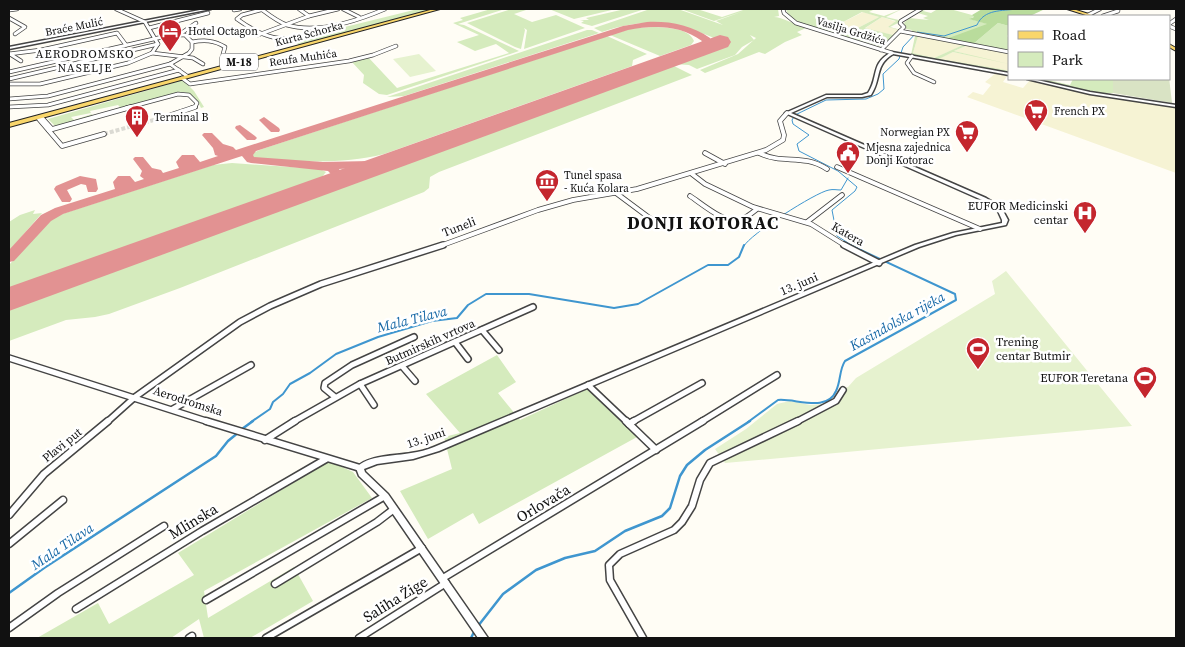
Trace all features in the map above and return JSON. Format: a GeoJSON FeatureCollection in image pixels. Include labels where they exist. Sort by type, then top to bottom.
{"type":"FeatureCollection","features":[{"type":"Feature","properties":{"kind":"main road","name":"Kurta Schorka"},"geometry":{"type":"LineString","coordinates":[[9,125],[43,118],[184,77],[438,9]]}},
{"type":"Feature","properties":{"kind":"main road"},"geometry":{"type":"LineString","coordinates":[[1068,9],[1090,15]]}},
{"type":"Feature","properties":{"kind":"street"},"geometry":{"type":"LineString","coordinates":[[9,10],[17,9]]}},
{"type":"Feature","properties":{"kind":"street"},"geometry":{"type":"LineString","coordinates":[[116,9],[145,22],[158,44]]}},
{"type":"Feature","properties":{"kind":"street"},"geometry":{"type":"LineString","coordinates":[[234,10],[240,9]]}},
{"type":"Feature","properties":{"kind":"street"},"geometry":{"type":"LineString","coordinates":[[315,35],[278,39],[267,38],[258,35],[237,18],[262,9],[285,24],[326,26],[385,9]]}},
{"type":"Feature","properties":{"kind":"street"},"geometry":{"type":"LineString","coordinates":[[299,9],[309,16]]}},
{"type":"Feature","properties":{"kind":"street"},"geometry":{"type":"LineString","coordinates":[[258,35],[309,16],[338,9]]}},
{"type":"Feature","properties":{"kind":"street"},"geometry":{"type":"LineString","coordinates":[[343,9],[360,17]]}},
{"type":"Feature","properties":{"kind":"street","name":"Vasilja Grdžića"},"geometry":{"type":"LineString","coordinates":[[783,9],[784,14],[796,23],[892,53]]}},
{"type":"Feature","properties":{"kind":"street"},"geometry":{"type":"LineString","coordinates":[[881,50],[904,26],[900,23],[901,21],[920,9]]}},
{"type":"Feature","properties":{"kind":"street"},"geometry":{"type":"LineString","coordinates":[[1090,15],[1100,9]]}},
{"type":"Feature","properties":{"kind":"street"},"geometry":{"type":"LineString","coordinates":[[1106,15],[1119,11],[1118,9]]}},
{"type":"Feature","properties":{"kind":"street","name":"Braće Mulić"},"geometry":{"type":"LineString","coordinates":[[9,48],[200,10],[208,11]]}},
{"type":"Feature","properties":{"kind":"street"},"geometry":{"type":"LineString","coordinates":[[149,28],[208,11]]}},
{"type":"Feature","properties":{"kind":"street"},"geometry":{"type":"LineString","coordinates":[[9,18],[25,27],[15,34]]}},
{"type":"Feature","properties":{"kind":"street"},"geometry":{"type":"LineString","coordinates":[[180,34],[196,23]]}},
{"type":"Feature","properties":{"kind":"street"},"geometry":{"type":"LineString","coordinates":[[900,31],[1008,52]]}},
{"type":"Feature","properties":{"kind":"street"},"geometry":{"type":"LineString","coordinates":[[9,54],[41,50],[117,33],[126,45]]}},
{"type":"Feature","properties":{"kind":"street"},"geometry":{"type":"LineString","coordinates":[[9,72],[155,38],[180,34],[188,36],[192,42],[192,49],[184,57],[170,64],[48,96],[9,100]]}},
{"type":"Feature","properties":{"kind":"street"},"geometry":{"type":"LineString","coordinates":[[192,42],[210,40],[219,43],[225,47],[224,54]]}},
{"type":"Feature","properties":{"kind":"street"},"geometry":{"type":"LineString","coordinates":[[152,53],[158,44]]}},
{"type":"Feature","properties":{"kind":"street"},"geometry":{"type":"LineString","coordinates":[[9,79],[158,44]]}},
{"type":"Feature","properties":{"kind":"street","name":"Reufa Muhića"},"geometry":{"type":"LineString","coordinates":[[184,77],[190,84],[340,62],[372,55],[396,46]]}},
{"type":"Feature","properties":{"kind":"street"},"geometry":{"type":"LineString","coordinates":[[9,84],[49,83],[128,63],[152,53],[196,59],[203,64]]}},
{"type":"Feature","properties":{"kind":"street"},"geometry":{"type":"LineString","coordinates":[[789,114],[826,96],[862,96],[870,94],[876,83],[876,69],[892,53],[1008,74]]}},
{"type":"Feature","properties":{"kind":"street"},"geometry":{"type":"LineString","coordinates":[[9,54],[21,61]]}},
{"type":"Feature","properties":{"kind":"street"},"geometry":{"type":"LineString","coordinates":[[910,56],[907,63],[910,69],[934,82]]}},
{"type":"Feature","properties":{"kind":"street"},"geometry":{"type":"LineString","coordinates":[[170,64],[179,70],[184,77]]}},
{"type":"Feature","properties":{"kind":"street"},"geometry":{"type":"LineString","coordinates":[[9,107],[48,105],[179,70]]}},
{"type":"Feature","properties":{"kind":"street"},"geometry":{"type":"LineString","coordinates":[[1033,80],[1090,93],[1176,106]]}},
{"type":"Feature","properties":{"kind":"street"},"geometry":{"type":"LineString","coordinates":[[49,130],[183,93],[189,95],[197,102],[195,108],[168,116]]}},
{"type":"Feature","properties":{"kind":"street","name":"13. juni"},"geometry":{"type":"LineString","coordinates":[[360,468],[363,465],[374,462],[416,455],[936,240],[1004,223],[999,208],[992,203],[789,114]]}},
{"type":"Feature","properties":{"kind":"street","name":"Tuneli"},"geometry":{"type":"LineString","coordinates":[[135,397],[240,322],[300,292],[345,276],[413,256],[538,210],[573,200],[616,193],[692,174],[759,153],[782,140],[784,136],[780,121],[789,114]]}},
{"type":"Feature","properties":{"kind":"street"},"geometry":{"type":"LineString","coordinates":[[43,118],[46,129],[62,146],[104,134]]}},
{"type":"Feature","properties":{"kind":"street"},"geometry":{"type":"LineString","coordinates":[[706,153],[725,164]]}},
{"type":"Feature","properties":{"kind":"street"},"geometry":{"type":"LineString","coordinates":[[759,153],[774,160],[786,158],[806,159],[827,169]]}},
{"type":"Feature","properties":{"kind":"street"},"geometry":{"type":"LineString","coordinates":[[837,167],[845,169],[872,183],[900,192],[980,229]]}},
{"type":"Feature","properties":{"kind":"street","name":"Katera"},"geometry":{"type":"LineString","coordinates":[[692,174],[704,184],[757,209],[807,222],[832,239],[883,261]]}},
{"type":"Feature","properties":{"kind":"street"},"geometry":{"type":"LineString","coordinates":[[616,193],[651,219]]}},
{"type":"Feature","properties":{"kind":"street","name":"Katera"},"geometry":{"type":"LineString","coordinates":[[807,222],[842,195]]}},
{"type":"Feature","properties":{"kind":"street"},"geometry":{"type":"LineString","coordinates":[[690,196],[722,216],[734,221],[740,220],[757,209]]}},
{"type":"Feature","properties":{"kind":"street","name":"Butmirskih vrtova"},"geometry":{"type":"LineString","coordinates":[[265,440],[360,384],[534,307]]}},
{"type":"Feature","properties":{"kind":"street"},"geometry":{"type":"LineString","coordinates":[[482,330],[499,350]]}},
{"type":"Feature","properties":{"kind":"street","name":"Butmirskih vrtova"},"geometry":{"type":"LineString","coordinates":[[335,397],[324,388],[325,383],[352,365],[414,337]]}},
{"type":"Feature","properties":{"kind":"street"},"geometry":{"type":"LineString","coordinates":[[455,342],[468,359]]}},
{"type":"Feature","properties":{"kind":"street","name":"Aerodromska"},"geometry":{"type":"LineString","coordinates":[[9,358],[265,440],[360,468]]}},
{"type":"Feature","properties":{"kind":"street"},"geometry":{"type":"LineString","coordinates":[[173,409],[251,365]]}},
{"type":"Feature","properties":{"kind":"street"},"geometry":{"type":"LineString","coordinates":[[402,366],[415,381]]}},
{"type":"Feature","properties":{"kind":"street","name":"Orlovača"},"geometry":{"type":"LineString","coordinates":[[444,581],[777,375]]}},
{"type":"Feature","properties":{"kind":"street"},"geometry":{"type":"LineString","coordinates":[[629,424],[702,383]]}},
{"type":"Feature","properties":{"kind":"street"},"geometry":{"type":"LineString","coordinates":[[360,384],[374,405]]}},
{"type":"Feature","properties":{"kind":"street"},"geometry":{"type":"LineString","coordinates":[[588,385],[656,450]]}},
{"type":"Feature","properties":{"kind":"street"},"geometry":{"type":"LineString","coordinates":[[643,638],[610,580],[608,574],[610,563],[620,554],[674,530],[680,525],[690,513],[710,463],[824,409],[836,401],[844,390]]}},
{"type":"Feature","properties":{"kind":"street","name":"Plavi put"},"geometry":{"type":"LineString","coordinates":[[9,515],[44,474],[135,397]]}},
{"type":"Feature","properties":{"kind":"street","name":"Mlinska"},"geometry":{"type":"LineString","coordinates":[[76,609],[202,531],[326,459]]}},
{"type":"Feature","properties":{"kind":"street"},"geometry":{"type":"LineString","coordinates":[[360,468],[362,474],[385,496],[483,638]]}},
{"type":"Feature","properties":{"kind":"street"},"geometry":{"type":"LineString","coordinates":[[206,600],[385,496]]}},
{"type":"Feature","properties":{"kind":"street"},"geometry":{"type":"LineString","coordinates":[[9,544],[63,500]]}},
{"type":"Feature","properties":{"kind":"street"},"geometry":{"type":"LineString","coordinates":[[274,584],[377,522],[394,509]]}},
{"type":"Feature","properties":{"kind":"street","name":"Mlinska"},"geometry":{"type":"LineString","coordinates":[[9,628],[58,593],[164,526]]}},
{"type":"Feature","properties":{"kind":"street"},"geometry":{"type":"LineString","coordinates":[[266,638],[422,548]]}},
{"type":"Feature","properties":{"kind":"street","name":"Saliha Žige"},"geometry":{"type":"LineString","coordinates":[[359,638],[444,581]]}},
{"type":"Feature","properties":{"kind":"shaded area"},"geometry":{"type":"Polygon","coordinates":[[[863,12],[879,17],[850,32],[841,34],[828,30],[863,12]]]}},
{"type":"Feature","properties":{"kind":"shaded area"},"geometry":{"type":"Polygon","coordinates":[[[882,17],[897,22],[888,27],[900,30],[893,35],[864,29],[882,17]]]}},
{"type":"Feature","properties":{"kind":"shaded area"},"geometry":{"type":"Polygon","coordinates":[[[918,36],[964,45],[934,58],[913,53],[918,36]]]}},
{"type":"Feature","properties":{"kind":"shaded area"},"geometry":{"type":"Polygon","coordinates":[[[968,45],[1008,53],[1008,71],[938,59],[953,52],[973,56],[954,51],[968,45]]]}},
{"type":"Feature","properties":{"kind":"shaded area"},"geometry":{"type":"Polygon","coordinates":[[[997,72],[1008,75],[1003,82],[1023,88],[1030,80],[1176,107],[1176,173],[967,97],[973,92],[983,95],[991,85],[985,82],[997,72]]]}},
{"type":"Feature","properties":{"kind":"green space"},"geometry":{"type":"Polygon","coordinates":[[[418,9],[433,9],[299,45],[292,40],[418,9]]]}},
{"type":"Feature","properties":{"kind":"green space"},"geometry":{"type":"Polygon","coordinates":[[[491,9],[505,9],[458,24],[464,25],[519,51],[387,95],[379,94],[363,83],[364,75],[351,61],[368,57],[397,88],[509,53],[496,44],[475,51],[457,42],[479,35],[453,23],[463,20],[460,18],[491,9]]]}},
{"type":"Feature","properties":{"kind":"green space"},"geometry":{"type":"Polygon","coordinates":[[[512,9],[529,9],[514,14],[532,22],[556,15],[585,28],[524,49],[527,30],[524,28],[521,49],[467,23],[512,9]]]}},
{"type":"Feature","properties":{"kind":"green space"},"geometry":{"type":"Polygon","coordinates":[[[549,9],[616,9],[574,19],[549,9]]]}},
{"type":"Feature","properties":{"kind":"green space"},"geometry":{"type":"Polygon","coordinates":[[[625,9],[645,9],[592,26],[581,23],[584,21],[580,20],[589,20],[586,18],[625,9]]]}},
{"type":"Feature","properties":{"kind":"green space"},"geometry":{"type":"Polygon","coordinates":[[[650,9],[678,9],[723,25],[716,21],[744,11],[714,21],[681,9],[697,9],[722,17],[746,9],[778,9],[779,16],[774,17],[806,28],[797,32],[802,35],[785,42],[765,54],[759,52],[705,73],[700,70],[738,54],[753,40],[742,47],[735,55],[697,69],[689,65],[674,64],[728,44],[680,26],[666,24],[636,24],[602,32],[594,28],[650,9]]]}},
{"type":"Feature","properties":{"kind":"green space"},"geometry":{"type":"Polygon","coordinates":[[[786,9],[875,9],[869,12],[884,16],[902,9],[886,17],[899,20],[918,9],[927,9],[923,11],[931,13],[936,10],[931,9],[950,9],[972,15],[974,16],[970,19],[988,24],[972,45],[998,23],[1008,26],[1008,53],[968,45],[954,51],[1008,64],[953,52],[939,59],[1000,69],[1008,71],[1008,73],[911,55],[915,36],[911,32],[912,30],[906,29],[904,23],[909,18],[929,20],[923,18],[928,16],[918,13],[890,27],[901,30],[882,47],[803,24],[788,15],[786,9]],[[862,12],[828,30],[840,34],[850,32],[879,17],[862,12]],[[882,17],[865,28],[893,35],[899,30],[888,27],[896,21],[882,17]],[[918,36],[913,53],[934,58],[963,45],[963,44],[918,36]]]}},
{"type":"Feature","properties":{"kind":"green space"},"geometry":{"type":"Polygon","coordinates":[[[982,9],[1045,9],[1032,15],[1008,15],[1008,26],[998,23],[972,45],[946,39],[987,24],[969,19],[974,17],[972,15],[982,9]]]}},
{"type":"Feature","properties":{"kind":"green space"},"geometry":{"type":"Polygon","coordinates":[[[656,27],[683,31],[688,33],[694,41],[691,45],[660,56],[610,35],[633,28],[656,27]]]}},
{"type":"Feature","properties":{"kind":"green space"},"geometry":{"type":"Polygon","coordinates":[[[587,30],[599,33],[404,96],[387,97],[587,30]]]}},
{"type":"Feature","properties":{"kind":"green space"},"geometry":{"type":"Polygon","coordinates":[[[607,36],[647,54],[633,60],[632,66],[384,154],[336,161],[289,161],[257,159],[252,156],[253,153],[262,149],[607,36]]]}},
{"type":"Feature","properties":{"kind":"green space"},"geometry":{"type":"Polygon","coordinates":[[[419,54],[436,71],[410,77],[393,59],[419,54]]]}},
{"type":"Feature","properties":{"kind":"green space"},"geometry":{"type":"Polygon","coordinates":[[[672,65],[692,75],[439,172],[430,177],[429,188],[424,192],[180,288],[109,314],[66,320],[9,341],[9,308],[672,65]]]}},
{"type":"Feature","properties":{"kind":"green space"},"geometry":{"type":"Polygon","coordinates":[[[1039,80],[1048,80],[1070,85],[1072,80],[1113,80],[1113,93],[1095,93],[1039,80]]]}},
{"type":"Feature","properties":{"kind":"green space"},"geometry":{"type":"Polygon","coordinates":[[[1113,80],[1169,80],[1172,103],[1113,93],[1113,80]]]}},
{"type":"Feature","properties":{"kind":"green space"},"geometry":{"type":"Polygon","coordinates":[[[184,81],[194,91],[204,107],[201,108],[196,99],[191,95],[182,92],[121,108],[118,105],[90,111],[91,113],[71,117],[74,120],[92,114],[93,116],[56,127],[48,119],[184,81]]]}},
{"type":"Feature","properties":{"kind":"green space"},"geometry":{"type":"Polygon","coordinates":[[[232,163],[320,169],[326,172],[322,177],[9,289],[9,265],[48,222],[59,215],[213,165],[232,163]]]}},
{"type":"Feature","properties":{"kind":"green space"},"geometry":{"type":"Polygon","coordinates":[[[35,210],[33,214],[42,213],[9,251],[9,222],[20,215],[35,210]]]}},
{"type":"Feature","properties":{"kind":"green space","name":"Trening centar Butmir"},"geometry":{"type":"Polygon","coordinates":[[[1006,271],[1132,426],[725,463],[715,449],[746,429],[777,404],[790,401],[810,405],[825,404],[836,396],[841,389],[848,387],[856,378],[995,294],[992,281],[1006,271]]]}},
{"type":"Feature","properties":{"kind":"green space"},"geometry":{"type":"Polygon","coordinates":[[[497,355],[516,382],[498,393],[520,420],[587,389],[637,437],[479,524],[473,513],[428,539],[400,491],[452,469],[444,437],[460,433],[426,394],[497,355]]]}},
{"type":"Feature","properties":{"kind":"green space"},"geometry":{"type":"Polygon","coordinates":[[[329,461],[353,472],[372,498],[204,591],[208,618],[294,567],[313,601],[250,638],[204,638],[199,619],[171,638],[37,638],[98,603],[109,624],[194,575],[178,553],[329,461]]]}},
{"type":"Feature","properties":{"kind":"waterway","name":"Kasindolska rijeka"},"geometry":{"type":"LineString","coordinates":[[847,179],[838,171],[799,151],[797,144],[809,135],[793,124],[792,120],[795,115],[826,100],[866,99],[878,94],[884,89],[883,74],[899,59],[903,47],[917,32],[944,36],[977,25],[989,13],[1017,9]]}},
{"type":"Feature","properties":{"kind":"waterway","name":"Mala Tilava"},"geometry":{"type":"LineString","coordinates":[[744,246],[770,224],[811,198],[829,190],[841,190],[847,179]]}},
{"type":"Feature","properties":{"kind":"waterway","name":"Kasindolska rijeka"},"geometry":{"type":"LineString","coordinates":[[847,179],[857,187],[855,191],[832,210],[837,236],[853,246]]}},
{"type":"Feature","properties":{"kind":"waterway","name":"Mala Tilava"},"geometry":{"type":"LineString","coordinates":[[251,422],[270,409],[273,402],[283,394],[290,384],[310,373],[336,354],[378,337],[432,321],[457,318],[468,305],[486,294],[529,294],[614,308],[638,304],[708,265],[728,265],[739,257],[744,245]]}},
{"type":"Feature","properties":{"kind":"waterway","name":"Kasindolska rijeka"},"geometry":{"type":"LineString","coordinates":[[748,422],[778,400],[818,403],[832,398],[839,383],[845,361],[956,300],[955,294],[850,245]]}},
{"type":"Feature","properties":{"kind":"waterway","name":"Mala Tilava"},"geometry":{"type":"LineString","coordinates":[[242,429],[253,421]]}},
{"type":"Feature","properties":{"kind":"waterway","name":"Kasindolska rijeka"},"geometry":{"type":"LineString","coordinates":[[478,626],[503,594],[536,570],[565,558],[595,551],[625,531],[662,516],[670,508],[680,476],[687,465],[705,450],[750,421]]}},
{"type":"Feature","properties":{"kind":"waterway","name":"Mala Tilava"},"geometry":{"type":"LineString","coordinates":[[9,593],[44,568],[216,456],[228,441],[239,432]]}},
{"type":"Feature","properties":{"kind":"waterway","name":"Kasindolska rijeka"},"geometry":{"type":"LineString","coordinates":[[471,638],[475,630]]}},
{"type":"Feature","properties":{"kind":"taxiway"},"geometry":{"type":"LineString","coordinates":[[231,155],[626,28],[657,24],[679,27],[698,34],[707,40],[707,44],[702,49]]}},
{"type":"Feature","properties":{"kind":"taxiway"},"geometry":{"type":"LineString","coordinates":[[264,120],[275,130]]}},
{"type":"Feature","properties":{"kind":"taxiway"},"geometry":{"type":"LineString","coordinates":[[240,128],[251,138]]}},
{"type":"Feature","properties":{"kind":"taxiway"},"geometry":{"type":"LineString","coordinates":[[208,135],[219,147]]}},
{"type":"Feature","properties":{"kind":"taxiway"},"geometry":{"type":"LineString","coordinates":[[219,147],[229,149],[232,152],[231,155]]}},
{"type":"Feature","properties":{"kind":"taxiway"},"geometry":{"type":"LineString","coordinates":[[219,147],[219,153],[230,156]]}},
{"type":"Feature","properties":{"kind":"taxiway"},"geometry":{"type":"LineString","coordinates":[[252,149],[247,155],[251,160],[323,166]]}},
{"type":"Feature","properties":{"kind":"taxiway"},"geometry":{"type":"LineString","coordinates":[[323,166],[370,164],[408,155]]}},
{"type":"Feature","properties":{"kind":"taxiway"},"geometry":{"type":"LineString","coordinates":[[157,179],[230,156]]}},
{"type":"Feature","properties":{"kind":"taxiway"},"geometry":{"type":"LineString","coordinates":[[188,157],[194,163],[188,169],[182,163],[188,157]]}},
{"type":"Feature","properties":{"kind":"taxiway"},"geometry":{"type":"LineString","coordinates":[[139,159],[148,171]]}},
{"type":"Feature","properties":{"kind":"taxiway"},"geometry":{"type":"LineString","coordinates":[[318,188],[337,175],[332,168],[323,166]]}},
{"type":"Feature","properties":{"kind":"taxiway"},"geometry":{"type":"LineString","coordinates":[[148,171],[157,173],[159,176],[157,179]]}},
{"type":"Feature","properties":{"kind":"taxiway"},"geometry":{"type":"LineString","coordinates":[[148,171],[146,176],[156,180]]}},
{"type":"Feature","properties":{"kind":"taxiway"},"geometry":{"type":"LineString","coordinates":[[124,178],[130,184],[124,190],[118,184],[124,178]]}},
{"type":"Feature","properties":{"kind":"taxiway"},"geometry":{"type":"LineString","coordinates":[[66,199],[60,189],[80,180],[92,182],[92,189]]}},
{"type":"Feature","properties":{"kind":"taxiway"},"geometry":{"type":"LineString","coordinates":[[9,258],[46,218],[59,211],[156,180]]}},
{"type":"Feature","properties":{"kind":"runway"},"geometry":{"type":"LineString","coordinates":[[9,300],[720,42]]}},
{"type":"Feature","properties":{"kind":"tunnel"},"geometry":{"type":"LineString","coordinates":[[104,134],[168,116]]}},
{"type":"Feature","properties":{"kind":"place","name":"Hotel Octagon"},"geometry":{"type":"Point","coordinates":[170,52]}},
{"type":"Feature","properties":{"kind":"place","name":"French PX"},"geometry":{"type":"Point","coordinates":[1036,132]}},
{"type":"Feature","properties":{"kind":"place","name":"Terminal B"},"geometry":{"type":"Point","coordinates":[137,138]}},
{"type":"Feature","properties":{"kind":"place","name":"Norwegian PX"},"geometry":{"type":"Point","coordinates":[967,153]}},
{"type":"Feature","properties":{"kind":"place","name":"Mjesna zajednica Donji Kotorac"},"geometry":{"type":"Point","coordinates":[848,174]}},
{"type":"Feature","properties":{"kind":"place","name":"Tunel spasa - Kuća Kolara"},"geometry":{"type":"Point","coordinates":[547,202]}},
{"type":"Feature","properties":{"kind":"place","name":"EUFOR Medicinski centar"},"geometry":{"type":"Point","coordinates":[1085,234]}},
{"type":"Feature","properties":{"kind":"place","name":"Trening centar Butmir"},"geometry":{"type":"Point","coordinates":[978,370]}},
{"type":"Feature","properties":{"kind":"place","name":"EUFOR Teretana"},"geometry":{"type":"Point","coordinates":[1145,399]}},
{"type":"Feature","properties":{"kind":"district","name":"AERODROMSKO NASELJE"},"geometry":{"type":"Point","coordinates":[85,61]}},
{"type":"Feature","properties":{"kind":"district","name":"DONJI KOTORAC"},"geometry":{"type":"Point","coordinates":[703,222]}}]}
